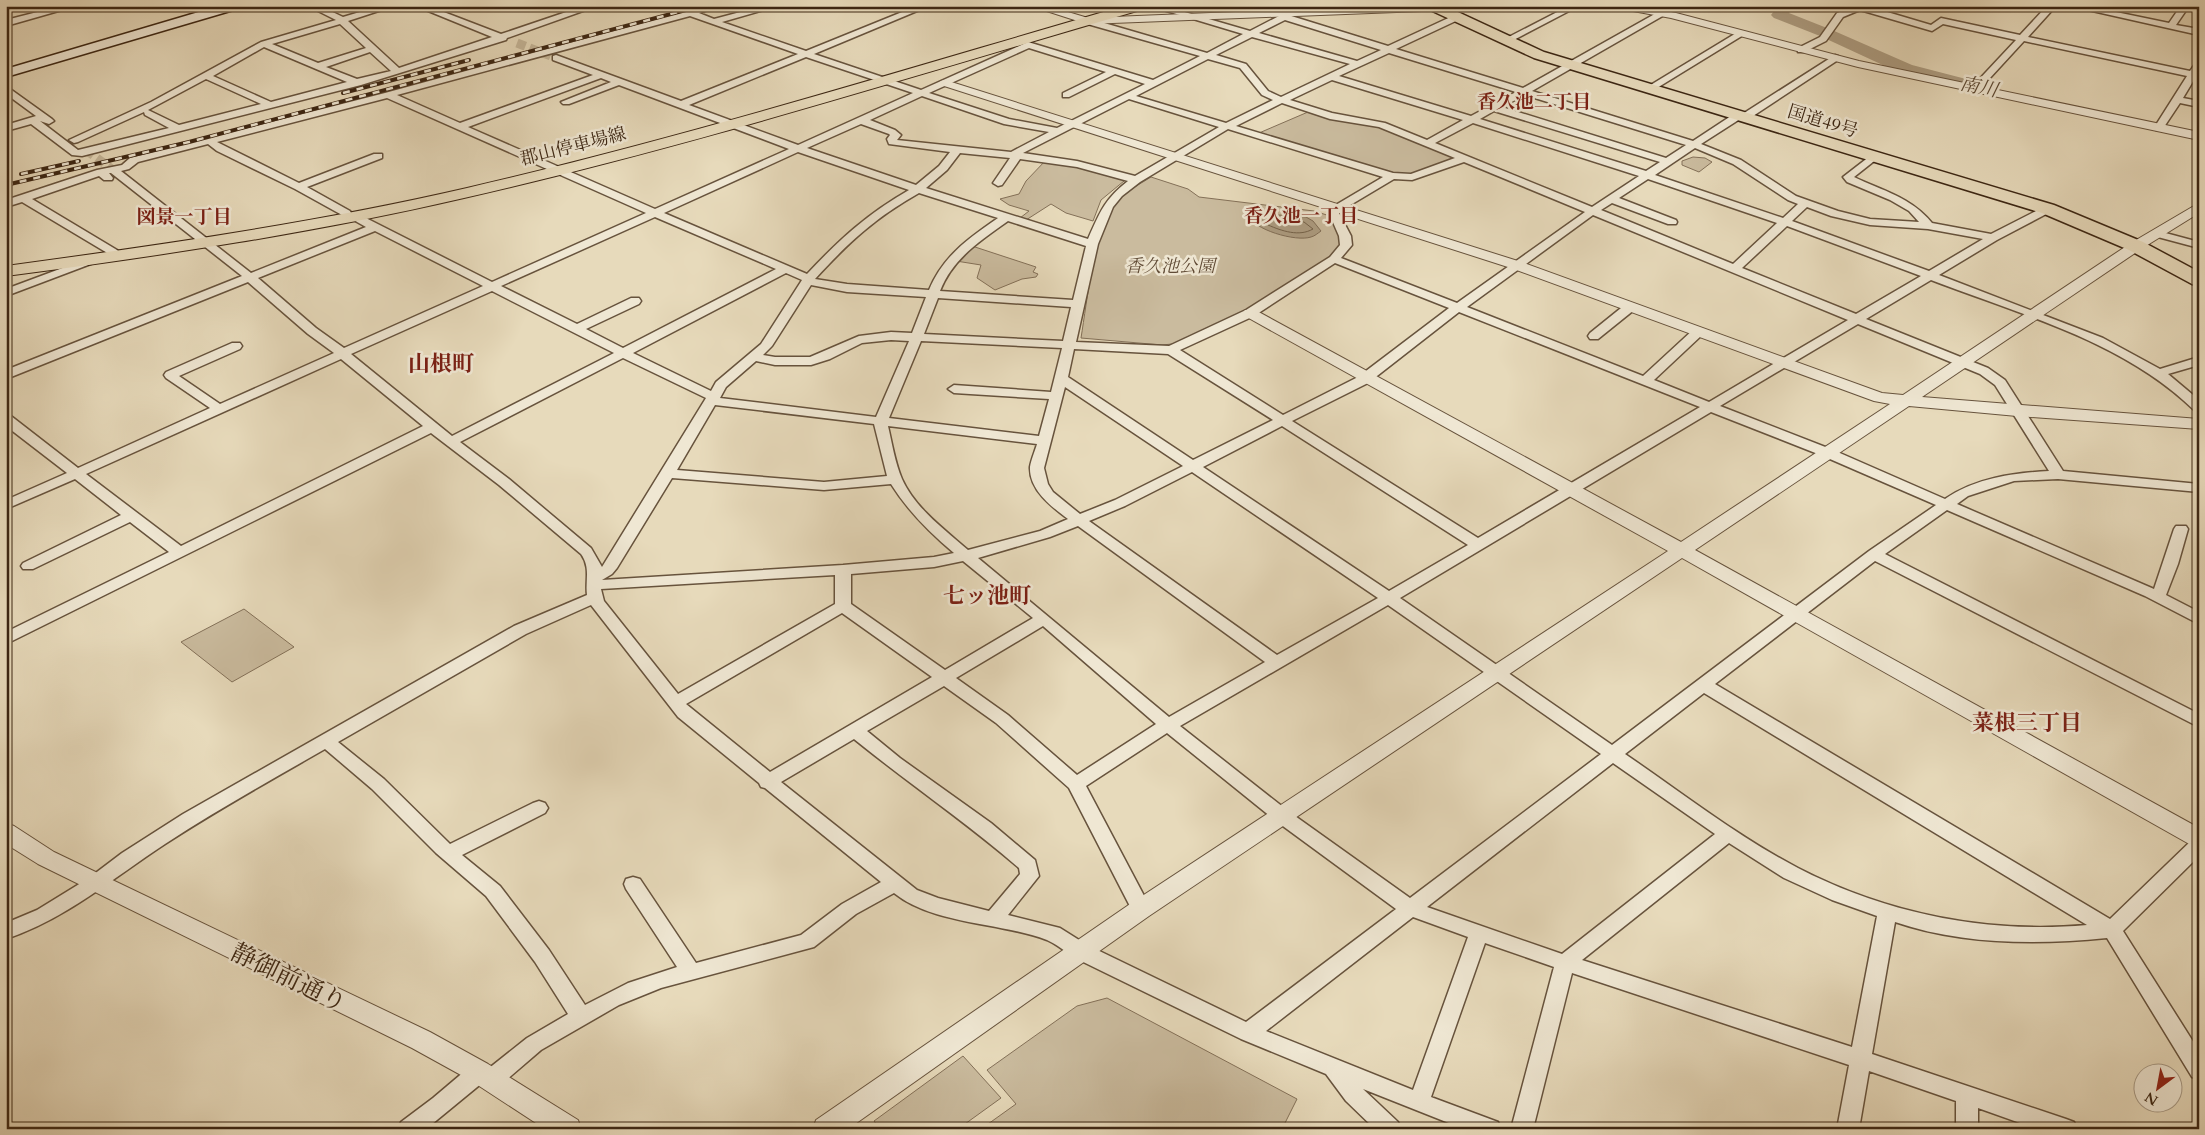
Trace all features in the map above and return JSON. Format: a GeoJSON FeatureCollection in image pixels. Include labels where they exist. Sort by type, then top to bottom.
{"type":"FeatureCollection","features":[{"type":"Feature","properties":{"kind":"highway","name":"国道49号"},"geometry":{"type":"LineString","coordinates":[[1435,7],[1505,41],[1573,65],[1649,90],[2048,209],[2136,246],[2199,280]]}},
{"type":"Feature","properties":{"kind":"main road"},"geometry":{"type":"LineString","coordinates":[[6,73],[233,6]]}},
{"type":"Feature","properties":{"kind":"main road","name":"郡山停車場線"},"geometry":{"type":"LineString","coordinates":[[1084,20],[1126,6]]}},
{"type":"Feature","properties":{"kind":"main road","name":"郡山停車場線"},"geometry":{"type":"LineString","coordinates":[[6,272],[92,260],[416,204],[555,170],[730,123],[1138,6]]}},
{"type":"Feature","properties":{"kind":"main road","name":"郡山停車場線"},"geometry":{"type":"LineString","coordinates":[[6,266],[203,241]]}},
{"type":"Feature","properties":{"kind":"street"},"geometry":{"type":"LineString","coordinates":[[6,23],[72,6]]}},
{"type":"Feature","properties":{"kind":"street"},"geometry":{"type":"LineString","coordinates":[[312,6],[342,20],[397,72]]}},
{"type":"Feature","properties":{"kind":"street"},"geometry":{"type":"LineString","coordinates":[[100,149],[90,141],[93,138],[151,108],[264,44],[390,6]]}},
{"type":"Feature","properties":{"kind":"street"},"geometry":{"type":"LineString","coordinates":[[420,6],[517,43]]}},
{"type":"Feature","properties":{"kind":"street"},"geometry":{"type":"LineString","coordinates":[[33,120],[76,153],[100,149],[397,72],[593,6]]}},
{"type":"Feature","properties":{"kind":"street"},"geometry":{"type":"LineString","coordinates":[[6,204],[101,172],[125,167],[134,160],[388,95],[716,6]]}},
{"type":"Feature","properties":{"kind":"street"},"geometry":{"type":"LineString","coordinates":[[713,22],[774,6]]}},
{"type":"Feature","properties":{"kind":"street"},"geometry":{"type":"LineString","coordinates":[[680,105],[925,6]]}},
{"type":"Feature","properties":{"kind":"street"},"geometry":{"type":"LineString","coordinates":[[1036,6],[1243,66],[1254,77],[1261,91],[1280,100],[1330,116],[1370,122],[1984,371],[1996,379],[2058,475]]}},
{"type":"Feature","properties":{"kind":"street"},"geometry":{"type":"LineString","coordinates":[[1154,6],[1358,64]]}},
{"type":"Feature","properties":{"kind":"street"},"geometry":{"type":"LineString","coordinates":[[1426,144],[1666,14],[1676,6]]}},
{"type":"Feature","properties":{"kind":"street"},"geometry":{"type":"LineString","coordinates":[[1801,50],[1823,39],[1840,14],[1865,7],[1892,10],[1898,6]]}},
{"type":"Feature","properties":{"kind":"street"},"geometry":{"type":"LineString","coordinates":[[1976,90],[2052,6]]}},
{"type":"Feature","properties":{"kind":"street"},"geometry":{"type":"LineString","coordinates":[[2074,6],[2199,32]]}},
{"type":"Feature","properties":{"kind":"street"},"geometry":{"type":"LineString","coordinates":[[2171,26],[2183,9],[2178,6]]}},
{"type":"Feature","properties":{"kind":"street"},"geometry":{"type":"LineString","coordinates":[[1084,20],[1284,15],[1435,7],[1633,8],[1666,14],[1835,58],[1976,90],[2196,136]]}},
{"type":"Feature","properties":{"kind":"street"},"geometry":{"type":"LineString","coordinates":[[1505,41],[1567,10],[1567,7]]}},
{"type":"Feature","properties":{"kind":"street"},"geometry":{"type":"LineString","coordinates":[[1865,7],[1932,28],[1941,21],[2196,75]]}},
{"type":"Feature","properties":{"kind":"street"},"geometry":{"type":"LineString","coordinates":[[691,13],[806,55],[1007,122],[1056,131]]}},
{"type":"Feature","properties":{"kind":"street"},"geometry":{"type":"LineString","coordinates":[[998,183],[1015,155],[1071,123],[1128,96],[1284,15],[1693,144],[1737,162],[1780,192],[1804,204],[1862,220],[1928,226],[1993,238]]}},
{"type":"Feature","properties":{"kind":"street"},"geometry":{"type":"LineString","coordinates":[[1276,662],[1080,521],[1048,495],[1040,484],[1036,468],[1061,378],[1067,345],[1092,244],[1108,206],[1118,194],[1136,180],[1227,126],[1457,17]]}},
{"type":"Feature","properties":{"kind":"street"},"geometry":{"type":"LineString","coordinates":[[1649,90],[1741,34]]}},
{"type":"Feature","properties":{"kind":"street"},"geometry":{"type":"LineString","coordinates":[[2065,47],[2075,36]]}},
{"type":"Feature","properties":{"kind":"street"},"geometry":{"type":"LineString","coordinates":[[264,44],[358,83]]}},
{"type":"Feature","properties":{"kind":"street"},"geometry":{"type":"LineString","coordinates":[[6,505],[1028,45],[1153,83]]}},
{"type":"Feature","properties":{"kind":"street"},"geometry":{"type":"LineString","coordinates":[[318,66],[371,49]]}},
{"type":"Feature","properties":{"kind":"street"},"geometry":{"type":"LineString","coordinates":[[556,58],[798,149],[1006,218],[1092,244]]}},
{"type":"Feature","properties":{"kind":"street"},"geometry":{"type":"LineString","coordinates":[[595,586],[843,570],[934,562],[1045,534],[1080,521],[1193,466],[1367,377],[1456,309],[1591,212],[1666,161],[1835,58]]}},
{"type":"Feature","properties":{"kind":"street"},"geometry":{"type":"LineString","coordinates":[[2158,128],[2196,75],[2199,66]]}},
{"type":"Feature","properties":{"kind":"street"},"geometry":{"type":"LineString","coordinates":[[1066,95],[1114,71]]}},
{"type":"Feature","properties":{"kind":"street"},"geometry":{"type":"LineString","coordinates":[[459,127],[601,75]]}},
{"type":"Feature","properties":{"kind":"street"},"geometry":{"type":"LineString","coordinates":[[206,76],[271,105]]}},
{"type":"Feature","properties":{"kind":"street"},"geometry":{"type":"LineString","coordinates":[[1332,76],[1648,174],[1932,275],[2106,345],[2159,374],[2180,389],[2199,407]]}},
{"type":"Feature","properties":{"kind":"street"},"geometry":{"type":"LineString","coordinates":[[566,102],[618,82]]}},
{"type":"Feature","properties":{"kind":"street"},"geometry":{"type":"LineString","coordinates":[[946,83],[1516,265],[1880,398],[1904,402],[2199,424]]}},
{"type":"Feature","properties":{"kind":"street"},"geometry":{"type":"LineString","coordinates":[[6,89],[44,116],[86,150]]}},
{"type":"Feature","properties":{"kind":"street"},"geometry":{"type":"LineString","coordinates":[[388,95],[809,280],[847,288],[1078,304]]}},
{"type":"Feature","properties":{"kind":"street"},"geometry":{"type":"LineString","coordinates":[[1128,96],[1392,176],[1412,177],[1463,159]]}},
{"type":"Feature","properties":{"kind":"street"},"geometry":{"type":"LineString","coordinates":[[2179,100],[2199,104]]}},
{"type":"Feature","properties":{"kind":"street"},"geometry":{"type":"LineString","coordinates":[[151,108],[179,129]]}},
{"type":"Feature","properties":{"kind":"street"},"geometry":{"type":"LineString","coordinates":[[74,140],[151,108]]}},
{"type":"Feature","properties":{"kind":"street"},"geometry":{"type":"LineString","coordinates":[[1494,108],[1666,161]]}},
{"type":"Feature","properties":{"kind":"street"},"geometry":{"type":"LineString","coordinates":[[6,128],[44,116]]}},
{"type":"Feature","properties":{"kind":"street"},"geometry":{"type":"LineString","coordinates":[[861,120],[892,132],[896,135],[892,139],[893,142],[1015,155],[1084,165],[1136,180]]}},
{"type":"Feature","properties":{"kind":"street"},"geometry":{"type":"LineString","coordinates":[[210,141],[221,150],[299,187],[350,215],[713,399],[880,423],[1044,441]]}},
{"type":"Feature","properties":{"kind":"street"},"geometry":{"type":"LineString","coordinates":[[6,931],[44,914],[96,883],[129,858],[189,820],[595,586],[612,565],[721,385],[766,346],[809,280],[845,240],[864,223],[918,189],[943,168],[956,150]]}},
{"type":"Feature","properties":{"kind":"street"},"geometry":{"type":"LineString","coordinates":[[299,187],[378,156]]}},
{"type":"Feature","properties":{"kind":"street"},"geometry":{"type":"LineString","coordinates":[[1874,156],[1848,177],[1907,203],[1920,214],[1928,226]]}},
{"type":"Feature","properties":{"kind":"street"},"geometry":{"type":"LineString","coordinates":[[101,172],[142,205],[148,207],[162,202],[163,199],[125,167]]}},
{"type":"Feature","properties":{"kind":"street"},"geometry":{"type":"LineString","coordinates":[[113,170],[251,278],[312,331],[343,354],[450,442],[504,482],[586,551],[595,562],[595,586],[675,703],[690,719],[910,895],[935,905],[1053,934],[1080,951],[1248,1033],[1490,1129]]}},
{"type":"Feature","properties":{"kind":"street"},"geometry":{"type":"LineString","coordinates":[[753,357],[775,361],[811,361],[870,337],[916,336],[1172,350],[1250,313],[1334,259],[1346,245],[1334,213],[1338,208],[1392,176]]}},
{"type":"Feature","properties":{"kind":"street"},"geometry":{"type":"LineString","coordinates":[[23,198],[113,252]]}},
{"type":"Feature","properties":{"kind":"street"},"geometry":{"type":"LineString","coordinates":[[1612,199],[1672,222]]}},
{"type":"Feature","properties":{"kind":"street"},"geometry":{"type":"LineString","coordinates":[[1735,269],[1804,204]]}},
{"type":"Feature","properties":{"kind":"street"},"geometry":{"type":"LineString","coordinates":[[1076,784],[1168,725],[1571,490],[1993,238],[2048,209]]}},
{"type":"Feature","properties":{"kind":"street"},"geometry":{"type":"LineString","coordinates":[[826,1129],[1141,909],[1828,454],[2136,246],[2196,212]]}},
{"type":"Feature","properties":{"kind":"street"},"geometry":{"type":"LineString","coordinates":[[1006,218],[963,248],[940,277],[880,423],[895,479],[909,501],[932,527],[1044,619],[1168,725],[1282,816],[1411,909],[1565,963],[1967,1095],[2045,1125],[2066,1129]]}},
{"type":"Feature","properties":{"kind":"street"},"geometry":{"type":"LineString","coordinates":[[6,375],[375,227]]}},
{"type":"Feature","properties":{"kind":"street"},"geometry":{"type":"LineString","coordinates":[[2158,234],[2199,245]]}},
{"type":"Feature","properties":{"kind":"street"},"geometry":{"type":"LineString","coordinates":[[1334,259],[1456,309],[1828,454],[2158,597],[2199,619]]}},
{"type":"Feature","properties":{"kind":"street"},"geometry":{"type":"LineString","coordinates":[[6,293],[92,260]]}},
{"type":"Feature","properties":{"kind":"street"},"geometry":{"type":"LineString","coordinates":[[450,442],[785,269]]}},
{"type":"Feature","properties":{"kind":"street"},"geometry":{"type":"LineString","coordinates":[[577,329],[635,301]]}},
{"type":"Feature","properties":{"kind":"street"},"geometry":{"type":"LineString","coordinates":[[1594,336],[1630,307]]}},
{"type":"Feature","properties":{"kind":"street"},"geometry":{"type":"LineString","coordinates":[[1250,313],[1681,550],[2199,839]]}},
{"type":"Feature","properties":{"kind":"street"},"geometry":{"type":"LineString","coordinates":[[1644,382],[1698,332]]}},
{"type":"Feature","properties":{"kind":"street"},"geometry":{"type":"LineString","coordinates":[[218,409],[170,375],[236,346]]}},
{"type":"Feature","properties":{"kind":"street"},"geometry":{"type":"LineString","coordinates":[[1172,350],[1477,544]]}},
{"type":"Feature","properties":{"kind":"street"},"geometry":{"type":"LineString","coordinates":[[2159,374],[2199,362]]}},
{"type":"Feature","properties":{"kind":"street"},"geometry":{"type":"LineString","coordinates":[[1061,378],[1498,673],[1728,834],[1791,873],[1839,895],[1887,912],[1937,926],[1994,934],[2059,935],[2112,930],[2199,844]]}},
{"type":"Feature","properties":{"kind":"street"},"geometry":{"type":"LineString","coordinates":[[954,389],[1056,396]]}},
{"type":"Feature","properties":{"kind":"street"},"geometry":{"type":"LineString","coordinates":[[6,419],[180,553]]}},
{"type":"Feature","properties":{"kind":"street"},"geometry":{"type":"LineString","coordinates":[[6,639],[432,427]]}},
{"type":"Feature","properties":{"kind":"street"},"geometry":{"type":"LineString","coordinates":[[667,473],[824,486],[895,479]]}},
{"type":"Feature","properties":{"kind":"street"},"geometry":{"type":"LineString","coordinates":[[1248,1033],[1874,554],[1963,493],[2013,477],[2058,475],[2199,488]]}},
{"type":"Feature","properties":{"kind":"street"},"geometry":{"type":"LineString","coordinates":[[28,566],[132,515]]}},
{"type":"Feature","properties":{"kind":"street"},"geometry":{"type":"LineString","coordinates":[[2158,597],[2171,564],[2181,529]]}},
{"type":"Feature","properties":{"kind":"street"},"geometry":{"type":"LineString","coordinates":[[1874,554],[2199,720]]}},
{"type":"Feature","properties":{"kind":"street"},"geometry":{"type":"LineString","coordinates":[[843,570],[843,606]]}},
{"type":"Feature","properties":{"kind":"street"},"geometry":{"type":"LineString","coordinates":[[675,703],[843,606]]}},
{"type":"Feature","properties":{"kind":"street"},"geometry":{"type":"LineString","coordinates":[[843,606],[1002,719],[1076,784],[1141,909]]}},
{"type":"Feature","properties":{"kind":"street"},"geometry":{"type":"LineString","coordinates":[[768,782],[1044,619]]}},
{"type":"Feature","properties":{"kind":"street"},"geometry":{"type":"LineString","coordinates":[[1703,685],[1913,809],[2112,930],[2199,1070]]}},
{"type":"Feature","properties":{"kind":"street"},"geometry":{"type":"LineString","coordinates":[[855,730],[894,762],[985,828],[1028,865],[1030,876],[993,919]]}},
{"type":"Feature","properties":{"kind":"street"},"geometry":{"type":"LineString","coordinates":[[326,741],[378,784],[449,853],[500,899],[542,956],[581,1016]]}},
{"type":"Feature","properties":{"kind":"street"},"geometry":{"type":"LineString","coordinates":[[449,853],[539,808]]}},
{"type":"Feature","properties":{"kind":"street","name":"静御前通り"},"geometry":{"type":"LineString","coordinates":[[6,832],[46,858],[421,1040],[485,1076],[568,1129]]}},
{"type":"Feature","properties":{"kind":"street"},"geometry":{"type":"LineString","coordinates":[[1522,1129],[1565,963],[1728,834]]}},
{"type":"Feature","properties":{"kind":"street"},"geometry":{"type":"LineString","coordinates":[[409,1129],[485,1076],[581,1016],[635,989],[807,941],[849,909],[895,883]]}},
{"type":"Feature","properties":{"kind":"street"},"geometry":{"type":"LineString","coordinates":[[633,884],[691,972]]}},
{"type":"Feature","properties":{"kind":"street"},"geometry":{"type":"LineString","coordinates":[[1848,1129],[1887,912]]}},
{"type":"Feature","properties":{"kind":"street"},"geometry":{"type":"LineString","coordinates":[[1419,1102],[1479,933]]}},
{"type":"Feature","properties":{"kind":"street"},"geometry":{"type":"LineString","coordinates":[[1334,1068],[1354,1094],[1390,1129]]}},
{"type":"Feature","properties":{"kind":"street"},"geometry":{"type":"LineString","coordinates":[[1967,1095],[1967,1129]]}},
{"type":"Feature","properties":{"kind":"green space"},"geometry":{"type":"Polygon","coordinates":[[[1308,112],[1325,117],[1379,126],[1456,158],[1409,176],[1401,176],[1259,133],[1308,112]]]}},
{"type":"Feature","properties":{"kind":"green space"},"geometry":{"type":"Polygon","coordinates":[[[1693,157],[1705,158],[1712,162],[1699,172],[1682,165],[1682,161],[1693,157]]]}},
{"type":"Feature","properties":{"kind":"green space"},"geometry":{"type":"Polygon","coordinates":[[[1046,160],[1122,178],[1124,181],[1101,200],[1093,221],[1066,213],[1051,204],[1026,220],[1020,218],[1029,211],[1009,205],[1000,199],[1019,194],[1026,181],[1046,160]]]}},
{"type":"Feature","properties":{"kind":"green space","name":"香久池公園"},"geometry":{"type":"Polygon","coordinates":[[[1151,177],[1188,189],[1199,197],[1314,211],[1330,216],[1342,239],[1338,251],[1255,308],[1182,343],[1162,345],[1081,338],[1089,284],[1105,223],[1122,196],[1151,177]]]}},
{"type":"Feature","properties":{"kind":"green space"},"geometry":{"type":"Polygon","coordinates":[[[972,246],[1036,267],[1033,272],[1038,274],[1036,277],[1022,279],[995,290],[977,278],[981,265],[956,261],[972,246]]]}},
{"type":"Feature","properties":{"kind":"green space"},"geometry":{"type":"Polygon","coordinates":[[[244,609],[294,647],[232,682],[181,642],[244,609]]]}},
{"type":"Feature","properties":{"kind":"green space"},"geometry":{"type":"Polygon","coordinates":[[[1107,998],[1297,1099],[1282,1129],[981,1129],[1016,1104],[987,1070],[1077,1006],[1107,998]]]}},
{"type":"Feature","properties":{"kind":"green space"},"geometry":{"type":"Polygon","coordinates":[[[963,1056],[1001,1098],[958,1129],[880,1129],[874,1121],[963,1056]]]}},
{"type":"Feature","properties":{"kind":"water"},"geometry":{"type":"Polygon","coordinates":[[[1247,214],[1306,217],[1313,221],[1321,231],[1312,237],[1296,238],[1286,236],[1257,225],[1247,214]]]}},
{"type":"Feature","properties":{"kind":"waterway","name":"南川"},"geometry":{"type":"LineString","coordinates":[[1787,6],[1779,15],[1826,33],[1906,69],[1960,83]]}},
{"type":"Feature","properties":{"kind":"tunnel"},"geometry":{"type":"LineString","coordinates":[[517,43],[556,58]]}},
{"type":"Feature","properties":{"kind":"tunnel"},"geometry":{"type":"LineString","coordinates":[[86,150],[113,170]]}},
{"type":"Feature","properties":{"kind":"railway"},"geometry":{"type":"LineString","coordinates":[[6,185],[189,142],[701,6]]}},
{"type":"Feature","properties":{"kind":"railway"},"geometry":{"type":"LineString","coordinates":[[343,93],[469,60]]}},
{"type":"Feature","properties":{"kind":"railway"},"geometry":{"type":"LineString","coordinates":[[21,174],[79,161]]}},
{"type":"Feature","properties":{"kind":"district","name":"香久池二丁目"},"geometry":{"type":"Point","coordinates":[1534,101]}},
{"type":"Feature","properties":{"kind":"district","name":"香久池一丁目"},"geometry":{"type":"Point","coordinates":[1301,215]}},
{"type":"Feature","properties":{"kind":"district","name":"図景一丁目"},"geometry":{"type":"Point","coordinates":[184,216]}},
{"type":"Feature","properties":{"kind":"district","name":"山根町"},"geometry":{"type":"Point","coordinates":[441,363]}},
{"type":"Feature","properties":{"kind":"district","name":"七ッ池町"},"geometry":{"type":"Point","coordinates":[987,595]}},
{"type":"Feature","properties":{"kind":"district","name":"菜根三丁目"},"geometry":{"type":"Point","coordinates":[2027,722]}}]}
